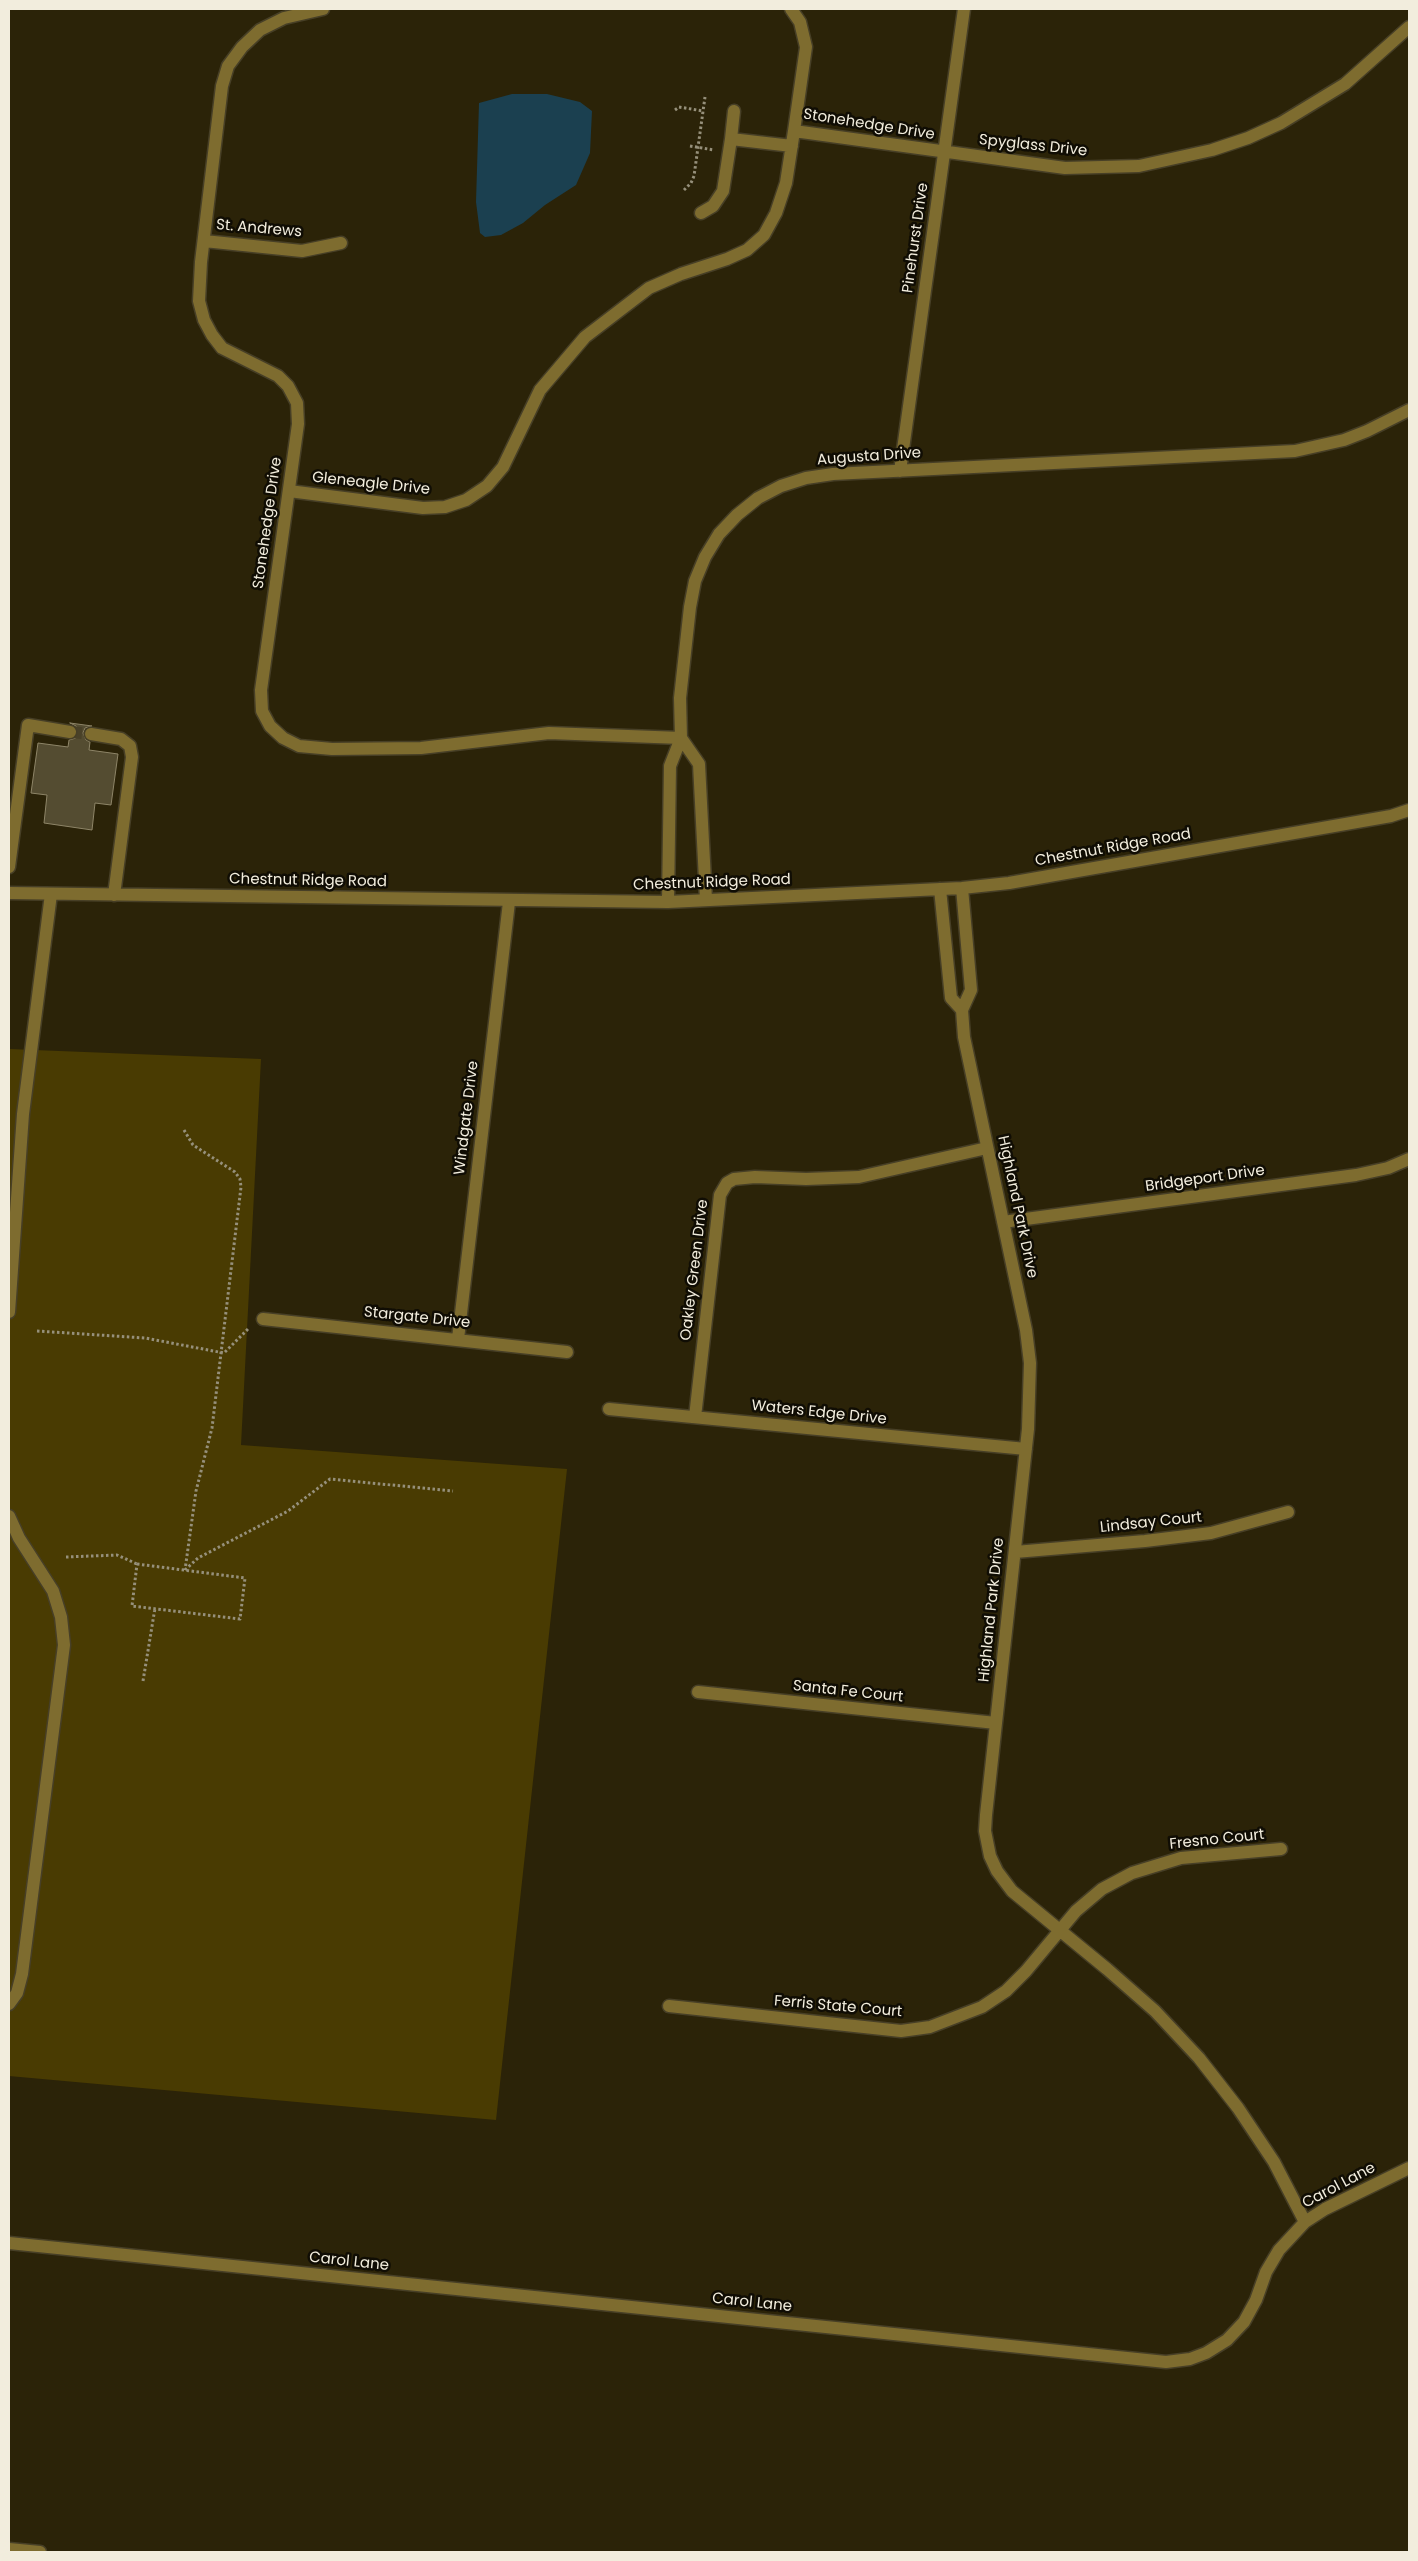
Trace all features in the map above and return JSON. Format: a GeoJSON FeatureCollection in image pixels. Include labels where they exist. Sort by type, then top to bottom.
{"type":"FeatureCollection","features":[{"type":"Feature","properties":{"kind":"street","name":"Stonehedge Drive"},"geometry":{"type":"LineString","coordinates":[[323,9],[284,18],[260,30],[228,66],[222,86],[204,241],[199,301],[204,320],[212,335],[222,348],[278,376],[288,386],[297,403],[298,424],[261,690],[262,711],[270,726],[283,738],[299,746],[388,749],[420,748],[549,734],[682,738]]}},
{"type":"Feature","properties":{"kind":"street","name":"Stonehedge Drive"},"geometry":{"type":"LineString","coordinates":[[791,9],[800,22],[806,47],[794,131],[944,153]]}},
{"type":"Feature","properties":{"kind":"street","name":"Pinehurst Drive"},"geometry":{"type":"LineString","coordinates":[[900,471],[964,9]]}},
{"type":"Feature","properties":{"kind":"street","name":"Spyglass Drive"},"geometry":{"type":"LineString","coordinates":[[944,153],[1047,166],[1102,168],[1158,163],[1212,150],[1273,127],[1314,104],[1345,84],[1409,27]]}},
{"type":"Feature","properties":{"kind":"street"},"geometry":{"type":"LineString","coordinates":[[701,213],[713,206],[723,191],[734,111]]}},
{"type":"Feature","properties":{"kind":"street","name":"Gleneagle Drive"},"geometry":{"type":"LineString","coordinates":[[289,491],[423,508],[445,507],[466,500],[487,486],[503,467],[540,390],[584,337],[649,288],[747,250],[764,235],[776,213],[786,183],[794,131]]}},
{"type":"Feature","properties":{"kind":"street"},"geometry":{"type":"LineString","coordinates":[[731,138],[792,146]]}},
{"type":"Feature","properties":{"kind":"street","name":"St. Andrews"},"geometry":{"type":"LineString","coordinates":[[204,241],[302,251],[341,243]]}},
{"type":"Feature","properties":{"kind":"street","name":"Augusta Drive"},"geometry":{"type":"LineString","coordinates":[[668,902],[670,766],[682,738],[680,698],[690,607],[695,581],[705,557],[719,534],[737,515],[758,498],[781,486],[806,478],[832,474],[1295,451],[1344,440],[1409,410]]}},
{"type":"Feature","properties":{"kind":"street"},"geometry":{"type":"LineString","coordinates":[[9,867],[28,725],[70,732]]}},
{"type":"Feature","properties":{"kind":"street"},"geometry":{"type":"LineString","coordinates":[[91,734],[120,738],[130,746],[132,757],[114,895]]}},
{"type":"Feature","properties":{"kind":"street"},"geometry":{"type":"LineString","coordinates":[[682,738],[699,764],[706,900]]}},
{"type":"Feature","properties":{"kind":"street","name":"Chestnut Ridge Road"},"geometry":{"type":"LineString","coordinates":[[9,893],[509,902],[668,902],[962,888],[1019,881],[1391,816],[1409,810]]}},
{"type":"Feature","properties":{"kind":"street","name":"Highland Park Drive"},"geometry":{"type":"LineString","coordinates":[[962,888],[971,990],[962,1010],[964,1037],[1026,1330],[1030,1363],[1030,1396],[1026,1450],[986,1815],[985,1831],[990,1856],[997,1871],[1012,1891],[1108,1968],[1155,2011],[1199,2058],[1238,2108],[1274,2162],[1306,2222]]}},
{"type":"Feature","properties":{"kind":"street"},"geometry":{"type":"LineString","coordinates":[[940,889],[951,998],[962,1010]]}},
{"type":"Feature","properties":{"kind":"street"},"geometry":{"type":"LineString","coordinates":[[9,1312],[17,1172],[51,894]]}},
{"type":"Feature","properties":{"kind":"street","name":"Windgate Drive"},"geometry":{"type":"LineString","coordinates":[[458,1339],[509,902]]}},
{"type":"Feature","properties":{"kind":"street","name":"Oakley Green Drive"},"geometry":{"type":"LineString","coordinates":[[695,1417],[720,1195],[726,1183],[734,1179],[755,1177],[806,1179],[859,1177],[988,1148]]}},
{"type":"Feature","properties":{"kind":"street","name":"Bridgeport Drive"},"geometry":{"type":"LineString","coordinates":[[1003,1222],[1356,1175],[1388,1168],[1409,1159]]}},
{"type":"Feature","properties":{"kind":"street","name":"Stargate Drive"},"geometry":{"type":"LineString","coordinates":[[260,1320],[458,1339],[566,1352]]}},
{"type":"Feature","properties":{"kind":"street","name":"Waters Edge Drive"},"geometry":{"type":"LineString","coordinates":[[609,1409],[1026,1450]]}},
{"type":"Feature","properties":{"kind":"street","name":"Lindsay Court"},"geometry":{"type":"LineString","coordinates":[[1015,1552],[1145,1541],[1211,1533],[1288,1512]]}},
{"type":"Feature","properties":{"kind":"street"},"geometry":{"type":"LineString","coordinates":[[9,1516],[19,1538],[53,1591],[61,1617],[64,1645],[22,1974],[17,1993],[9,2004]]}},
{"type":"Feature","properties":{"kind":"street","name":"Santa Fe Court"},"geometry":{"type":"LineString","coordinates":[[698,1692],[996,1723]]}},
{"type":"Feature","properties":{"kind":"street","name":"Fresno Court"},"geometry":{"type":"LineString","coordinates":[[1059,1930],[1076,1911],[1102,1889],[1148,1866],[1181,1858],[1281,1849]]}},
{"type":"Feature","properties":{"kind":"street","name":"Ferris State Court"},"geometry":{"type":"LineString","coordinates":[[669,2006],[901,2031],[930,2027],[982,2007],[1006,1991],[1026,1971],[1059,1930]]}},
{"type":"Feature","properties":{"kind":"street","name":"Carol Lane"},"geometry":{"type":"LineString","coordinates":[[9,2243],[1166,2362],[1190,2359],[1206,2353],[1227,2340],[1244,2322],[1256,2300],[1266,2272],[1279,2250],[1306,2222],[1325,2209],[1409,2168]]}},
{"type":"Feature","properties":{"kind":"street"},"geometry":{"type":"LineString","coordinates":[[9,2549],[40,2552]]}},
{"type":"Feature","properties":{"kind":"path"},"geometry":{"type":"LineString","coordinates":[[684,190],[692,183],[694,176],[705,97]]}},
{"type":"Feature","properties":{"kind":"path"},"geometry":{"type":"LineString","coordinates":[[675,110],[679,107],[703,110]]}},
{"type":"Feature","properties":{"kind":"path"},"geometry":{"type":"LineString","coordinates":[[690,146],[699,148]]}},
{"type":"Feature","properties":{"kind":"path"},"geometry":{"type":"LineString","coordinates":[[184,1130],[193,1145],[225,1164],[240,1179],[241,1187],[212,1428],[196,1492],[184,1570]]}},
{"type":"Feature","properties":{"kind":"path"},"geometry":{"type":"LineString","coordinates":[[37,1331],[145,1338],[224,1353],[260,1320]]}},
{"type":"Feature","properties":{"kind":"path"},"geometry":{"type":"LineString","coordinates":[[184,1570],[198,1558],[288,1511],[330,1479],[453,1490]]}},
{"type":"Feature","properties":{"kind":"path"},"geometry":{"type":"LineString","coordinates":[[66,1557],[117,1555],[137,1564],[245,1578],[240,1619],[132,1606],[137,1564]]}},
{"type":"Feature","properties":{"kind":"path"},"geometry":{"type":"LineString","coordinates":[[143,1680],[154,1608]]}},
{"type":"Feature","properties":{"kind":"shaded area"},"geometry":{"type":"Polygon","coordinates":[[[9,1049],[261,1059],[241,1445],[567,1469],[496,2120],[9,2076],[9,1049]]]}},
{"type":"Feature","properties":{"kind":"water"},"geometry":{"type":"Polygon","coordinates":[[[512,94],[547,94],[580,102],[592,111],[590,153],[576,185],[545,205],[523,223],[501,235],[485,237],[480,233],[476,202],[479,103],[512,94]]]}},
{"type":"Feature","properties":{"kind":"building"},"geometry":{"type":"Polygon","coordinates":[[[70,723],[92,726],[85,728],[83,733],[86,740],[90,742],[89,750],[118,754],[111,805],[95,803],[92,830],[44,823],[47,795],[31,793],[38,743],[68,747],[69,740],[76,738],[78,733],[76,726],[70,723]]]}},
{"type":"Feature","properties":{"kind":"tunnel"},"geometry":{"type":"LineString","coordinates":[[70,732],[91,734]]}}]}
